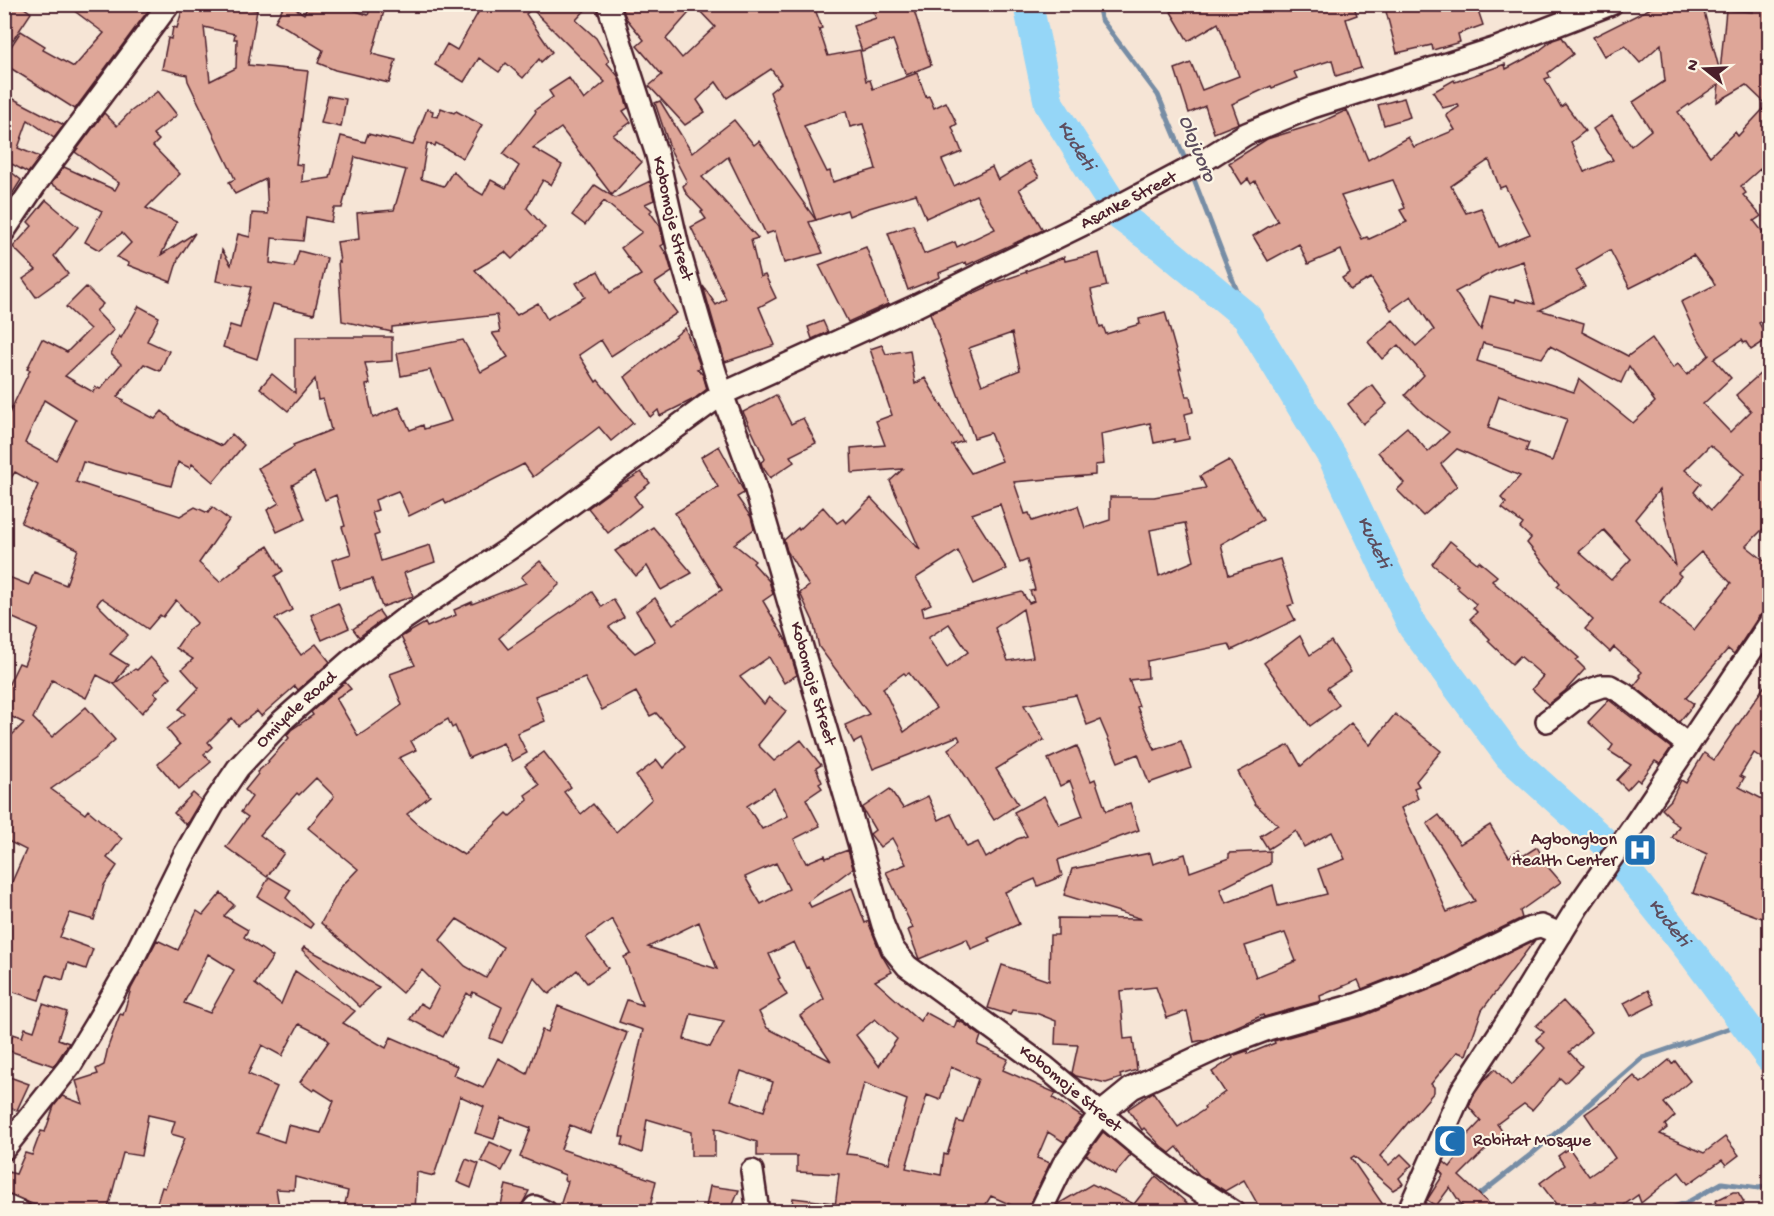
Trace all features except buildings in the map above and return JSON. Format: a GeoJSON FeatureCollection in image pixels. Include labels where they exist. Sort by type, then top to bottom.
{"type":"FeatureCollection","features":[{"type":"Feature","properties":{"kind":"street"},"geometry":{"type":"LineString","coordinates":[[4,231],[36,182],[169,4]]}},
{"type":"Feature","properties":{"kind":"street","name":"Kobomoje Street"},"geometry":{"type":"LineString","coordinates":[[608,4],[657,156],[678,247],[722,394],[752,476],[883,925],[893,949],[907,966],[1045,1067],[1137,1144],[1188,1183],[1234,1212]]}},
{"type":"Feature","properties":{"kind":"street","name":"Asanke Street"},"geometry":{"type":"LineString","coordinates":[[722,394],[916,306],[1100,216],[1200,163],[1246,134],[1312,107],[1497,48],[1611,4]]}},
{"type":"Feature","properties":{"kind":"street","name":"Omiyale Road"},"geometry":{"type":"LineString","coordinates":[[4,1149],[69,1066],[95,1026],[213,805],[238,768],[282,721],[351,660],[404,619],[521,541],[722,394]]}},
{"type":"Feature","properties":{"kind":"street"},"geometry":{"type":"LineString","coordinates":[[1408,1212],[1462,1090],[1578,906],[1770,623]]}},
{"type":"Feature","properties":{"kind":"street"},"geometry":{"type":"LineString","coordinates":[[1547,721],[1585,692],[1602,686],[1611,686],[1688,745]]}},
{"type":"Feature","properties":{"kind":"street"},"geometry":{"type":"LineString","coordinates":[[1040,1212],[1063,1165],[1100,1114],[1132,1088],[1218,1048],[1268,1029],[1359,1004],[1445,970],[1531,928],[1541,926],[1561,934]]}},
{"type":"Feature","properties":{"kind":"street"},"geometry":{"type":"LineString","coordinates":[[752,1171],[758,1212]]}},
{"type":"Feature","properties":{"kind":"street"},"geometry":{"type":"LineString","coordinates":[[4,1205],[20,1212]]}},
{"type":"Feature","properties":{"kind":"street"},"geometry":{"type":"LineString","coordinates":[[531,1212],[535,1207],[546,1212]]}},
{"type":"Feature","properties":{"kind":"waterway","name":"Kudeti"},"geometry":{"type":"LineString","coordinates":[[1028,4],[1049,104],[1120,216],[1165,249],[1247,317],[1333,458],[1413,627],[1509,756],[1603,841],[1696,958],[1770,1058]]}},
{"type":"Feature","properties":{"kind":"waterway","name":"Olojuoro"},"geometry":{"type":"LineString","coordinates":[[1098,4],[1101,19],[1158,95],[1187,164]]}},
{"type":"Feature","properties":{"kind":"waterway","name":"Olojuoro"},"geometry":{"type":"LineString","coordinates":[[1191,172],[1247,317]]}},
{"type":"Feature","properties":{"kind":"waterway"},"geometry":{"type":"LineString","coordinates":[[1474,1199],[1534,1152],[1642,1058],[1744,1023]]}},
{"type":"Feature","properties":{"kind":"waterway"},"geometry":{"type":"LineString","coordinates":[[1659,1212],[1688,1202],[1722,1183],[1759,1188],[1770,1184]]}},
{"type":"Feature","properties":{"kind":"place","name":"Agbongbon Health Center"},"geometry":{"type":"Point","coordinates":[1640,850]}},
{"type":"Feature","properties":{"kind":"place","name":"Robitat Mosque"},"geometry":{"type":"Point","coordinates":[1450,1141]}}]}
